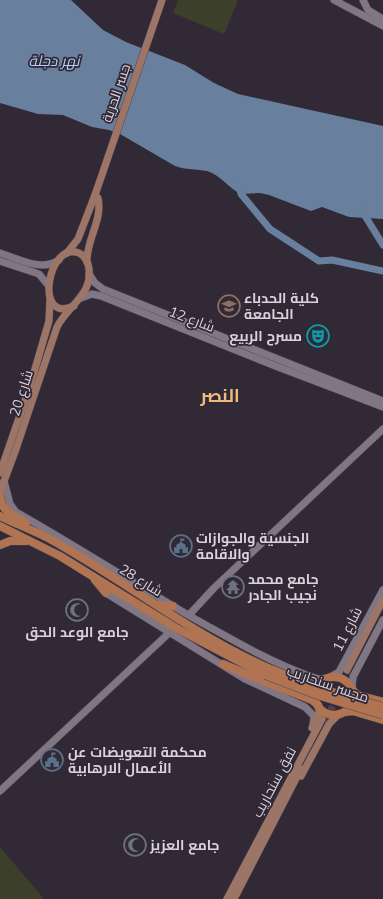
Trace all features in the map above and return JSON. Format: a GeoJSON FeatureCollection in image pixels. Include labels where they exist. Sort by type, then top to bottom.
{"type":"FeatureCollection","features":[{"type":"Feature","properties":{"kind":"highway"},"geometry":{"type":"LineString","coordinates":[[0,496],[2,505],[6,511],[36,528]]}},
{"type":"Feature","properties":{"kind":"highway","name":"شارع 28"},"geometry":{"type":"LineString","coordinates":[[0,516],[36,528],[153,603],[243,655],[267,671]]}},
{"type":"Feature","properties":{"kind":"highway","name":"شارع 28"},"geometry":{"type":"LineString","coordinates":[[0,526],[60,556],[176,628],[267,671]]}},
{"type":"Feature","properties":{"kind":"highway"},"geometry":{"type":"LineString","coordinates":[[0,545],[14,540],[35,543]]}},
{"type":"Feature","properties":{"kind":"highway"},"geometry":{"type":"LineString","coordinates":[[92,577],[106,593]]}},
{"type":"Feature","properties":{"kind":"highway"},"geometry":{"type":"LineString","coordinates":[[153,603],[173,606]]}},
{"type":"Feature","properties":{"kind":"highway"},"geometry":{"type":"LineString","coordinates":[[223,664],[306,698],[329,714],[352,711],[383,720]]}},
{"type":"Feature","properties":{"kind":"highway","name":"مجسر سنحاريب"},"geometry":{"type":"LineString","coordinates":[[267,671],[383,707]]}},
{"type":"Feature","properties":{"kind":"highway","name":"مجسر سنحاريب"},"geometry":{"type":"LineString","coordinates":[[267,671],[317,696],[383,715]]}},
{"type":"Feature","properties":{"kind":"highway"},"geometry":{"type":"LineString","coordinates":[[318,706],[315,697],[317,687],[321,682],[329,677],[344,679],[357,695],[383,702]]}},
{"type":"Feature","properties":{"kind":"highway"},"geometry":{"type":"LineString","coordinates":[[342,713],[352,702],[352,689]]}},
{"type":"Feature","properties":{"kind":"main road","name":"جسر الحرية"},"geometry":{"type":"LineString","coordinates":[[66,254],[78,239],[95,195],[162,0]]}},
{"type":"Feature","properties":{"kind":"main road","name":"جسر الحرية"},"geometry":{"type":"LineString","coordinates":[[87,262],[88,247],[99,210],[98,198],[95,195]]}},
{"type":"Feature","properties":{"kind":"main road"},"geometry":{"type":"LineString","coordinates":[[73,252],[79,253],[84,257],[87,262],[89,274],[86,289],[81,298],[74,306],[66,308],[58,307],[50,298],[48,285],[51,274],[59,260],[66,254],[73,252]]}},
{"type":"Feature","properties":{"kind":"main road","name":"شارع 20"},"geometry":{"type":"LineString","coordinates":[[0,473],[49,321],[50,298]]}},
{"type":"Feature","properties":{"kind":"main road","name":"شارع 20"},"geometry":{"type":"LineString","coordinates":[[0,492],[57,327],[62,318],[74,306]]}},
{"type":"Feature","properties":{"kind":"main road"},"geometry":{"type":"LineString","coordinates":[[349,669],[383,600]]}},
{"type":"Feature","properties":{"kind":"main road"},"geometry":{"type":"LineString","coordinates":[[349,669],[383,610]]}},
{"type":"Feature","properties":{"kind":"main road"},"geometry":{"type":"LineString","coordinates":[[234,899],[252,857],[255,838],[314,724],[320,711],[318,706]]}},
{"type":"Feature","properties":{"kind":"main road"},"geometry":{"type":"LineString","coordinates":[[227,899],[252,857],[265,843],[332,718],[342,713]]}},
{"type":"Feature","properties":{"kind":"main road"},"geometry":{"type":"LineString","coordinates":[[314,724],[318,718],[323,718],[328,722],[326,730]]}},
{"type":"Feature","properties":{"kind":"main road","name":"نفق سنحاريب"},"geometry":{"type":"LineString","coordinates":[[252,857],[323,721]]}},
{"type":"Feature","properties":{"kind":"street"},"geometry":{"type":"LineString","coordinates":[[334,0],[374,18],[383,19]]}},
{"type":"Feature","properties":{"kind":"street"},"geometry":{"type":"LineString","coordinates":[[363,0],[374,18],[383,26]]}},
{"type":"Feature","properties":{"kind":"street"},"geometry":{"type":"LineString","coordinates":[[0,253],[40,266],[48,265],[59,260]]}},
{"type":"Feature","properties":{"kind":"street"},"geometry":{"type":"LineString","coordinates":[[0,261],[37,273],[44,278],[48,285]]}},
{"type":"Feature","properties":{"kind":"street","name":"شارع 12"},"geometry":{"type":"LineString","coordinates":[[89,274],[95,283],[103,290],[218,340]]}},
{"type":"Feature","properties":{"kind":"street","name":"شارع 12"},"geometry":{"type":"LineString","coordinates":[[81,298],[89,295],[101,296],[298,371],[383,401]]}},
{"type":"Feature","properties":{"kind":"street","name":"شارع 12"},"geometry":{"type":"LineString","coordinates":[[298,371],[383,407]]}},
{"type":"Feature","properties":{"kind":"street"},"geometry":{"type":"LineString","coordinates":[[189,615],[228,573],[383,429]]}},
{"type":"Feature","properties":{"kind":"street"},"geometry":{"type":"LineString","coordinates":[[0,466],[7,454]]}},
{"type":"Feature","properties":{"kind":"street"},"geometry":{"type":"LineString","coordinates":[[4,481],[13,510],[36,528],[248,650],[296,672],[319,679],[329,677]]}},
{"type":"Feature","properties":{"kind":"street","name":"شارع 11"},"geometry":{"type":"LineString","coordinates":[[352,689],[349,669],[383,590]]}},
{"type":"Feature","properties":{"kind":"street"},"geometry":{"type":"LineString","coordinates":[[106,593],[245,679],[310,710],[314,716],[314,724]]}},
{"type":"Feature","properties":{"kind":"street","name":"شارع 11"},"geometry":{"type":"LineString","coordinates":[[329,677],[349,669],[383,620]]}},
{"type":"Feature","properties":{"kind":"street"},"geometry":{"type":"LineString","coordinates":[[0,791],[169,633]]}},
{"type":"Feature","properties":{"kind":"green space"},"geometry":{"type":"Polygon","coordinates":[[[178,0],[238,0],[224,34],[173,13],[178,0]]]}},
{"type":"Feature","properties":{"kind":"green space"},"geometry":{"type":"Polygon","coordinates":[[[0,847],[44,899],[0,899],[0,847]]]}},
{"type":"Feature","properties":{"kind":"water","name":"نهر دجلة"},"geometry":{"type":"Polygon","coordinates":[[[0,0],[71,0],[103,30],[126,42],[185,65],[214,83],[238,94],[383,126],[383,219],[349,217],[322,207],[311,211],[269,195],[260,193],[241,194],[212,173],[175,166],[120,134],[109,130],[92,127],[63,115],[38,114],[0,103],[0,0]]]}},
{"type":"Feature","properties":{"kind":"waterway"},"geometry":{"type":"LineString","coordinates":[[239,186],[241,194],[270,229],[319,261],[332,260],[383,271]]}},
{"type":"Feature","properties":{"kind":"waterway"},"geometry":{"type":"LineString","coordinates":[[362,211],[383,245]]}},
{"type":"Feature","properties":{"kind":"tunnel"},"geometry":{"type":"LineString","coordinates":[[325,722],[350,671]]}},
{"type":"Feature","properties":{"kind":"place","name":"كلية الحدباء الجامعة"},"geometry":{"type":"Point","coordinates":[229,306]}},
{"type":"Feature","properties":{"kind":"place","name":"مسرح الربيع"},"geometry":{"type":"Point","coordinates":[318,336]}},
{"type":"Feature","properties":{"kind":"place","name":"الجنسية والجوازات والاقامة"},"geometry":{"type":"Point","coordinates":[181,546]}},
{"type":"Feature","properties":{"kind":"place","name":"جامع محمد نجيب الجادر"},"geometry":{"type":"Point","coordinates":[233,587]}},
{"type":"Feature","properties":{"kind":"place","name":"جامع الوعد الحق"},"geometry":{"type":"Point","coordinates":[77,610]}},
{"type":"Feature","properties":{"kind":"place","name":"محكمة التعويضات عن الأعمال الارهابية"},"geometry":{"type":"Point","coordinates":[52,760]}},
{"type":"Feature","properties":{"kind":"place","name":"جامع العزيز"},"geometry":{"type":"Point","coordinates":[135,845]}},
{"type":"Feature","properties":{"kind":"district","name":"النصر"},"geometry":{"type":"Point","coordinates":[220,395]}}]}
